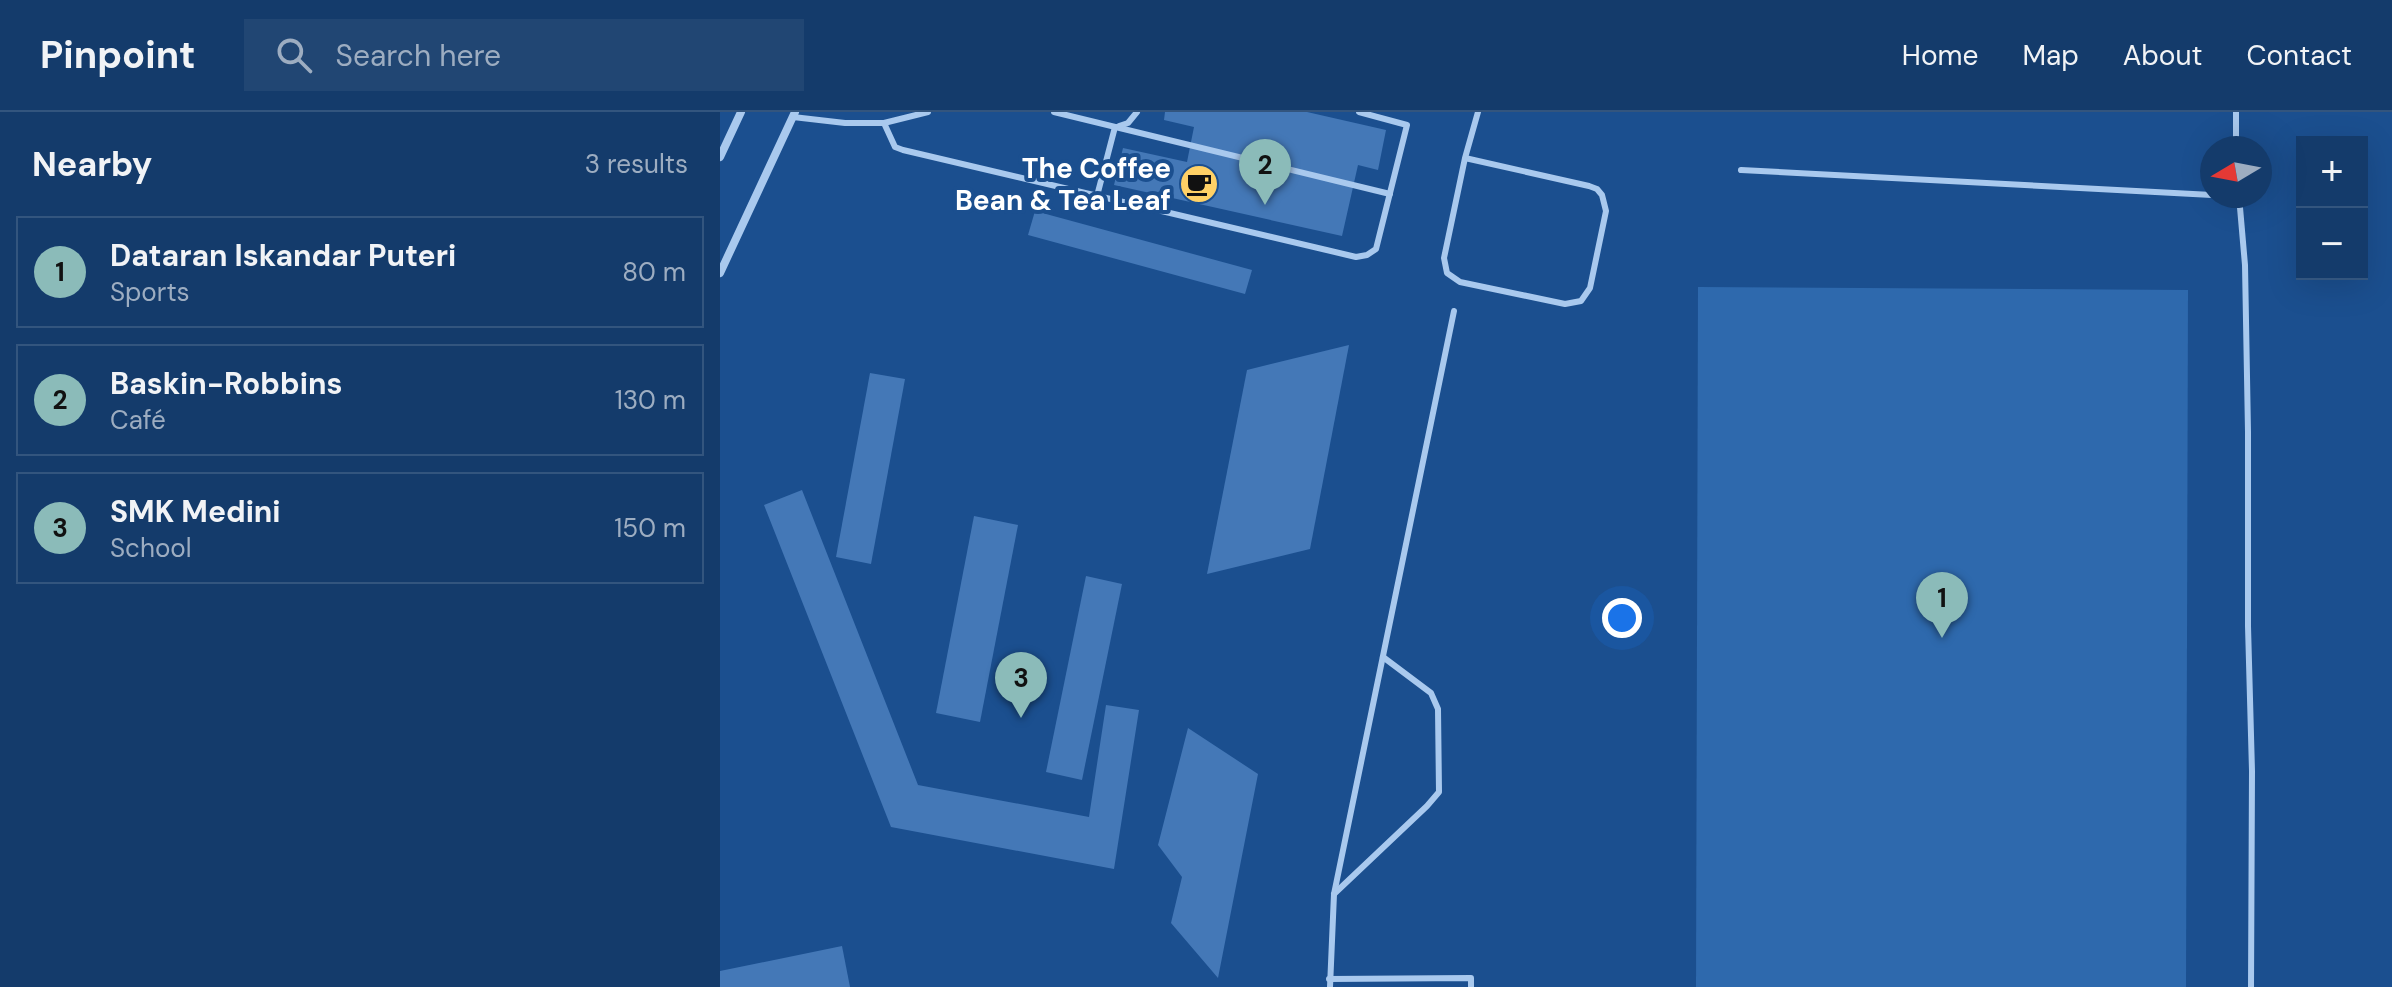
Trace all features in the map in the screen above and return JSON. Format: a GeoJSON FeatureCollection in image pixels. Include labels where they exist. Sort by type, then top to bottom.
{"type":"FeatureCollection","features":[{"type":"Feature","properties":{"kind":"street"},"geometry":{"type":"LineString","coordinates":[[720,157],[741,112]]}},
{"type":"Feature","properties":{"kind":"street"},"geometry":{"type":"LineString","coordinates":[[720,273],[794,115]]}},
{"type":"Feature","properties":{"kind":"lane"},"geometry":{"type":"LineString","coordinates":[[794,115],[845,123],[884,123],[928,112]]}},
{"type":"Feature","properties":{"kind":"lane"},"geometry":{"type":"LineString","coordinates":[[1054,112],[1390,194]]}},
{"type":"Feature","properties":{"kind":"lane"},"geometry":{"type":"LineString","coordinates":[[1115,127],[1128,123],[1137,112]]}},
{"type":"Feature","properties":{"kind":"lane"},"geometry":{"type":"LineString","coordinates":[[884,123],[895,147],[903,150],[1356,257],[1376,249],[1407,125],[1360,112]]}},
{"type":"Feature","properties":{"kind":"lane"},"geometry":{"type":"LineString","coordinates":[[1391,121],[1394,112]]}},
{"type":"Feature","properties":{"kind":"lane"},"geometry":{"type":"LineString","coordinates":[[1465,158],[1589,186],[1602,195],[1606,211],[1590,288],[1581,301],[1565,304],[1505,292],[1460,282],[1447,273],[1444,258],[1465,158],[1478,112]]}},
{"type":"Feature","properties":{"kind":"lane"},"geometry":{"type":"LineString","coordinates":[[2236,112],[2236,136]]}},
{"type":"Feature","properties":{"kind":"lane"},"geometry":{"type":"LineString","coordinates":[[1097,196],[1115,127]]}},
{"type":"Feature","properties":{"kind":"lane"},"geometry":{"type":"LineString","coordinates":[[1741,170],[2200,194]]}},
{"type":"Feature","properties":{"kind":"lane"},"geometry":{"type":"LineString","coordinates":[[2241,208],[2248,432],[2251,987]]}},
{"type":"Feature","properties":{"kind":"lane"},"geometry":{"type":"LineString","coordinates":[[1330,987],[1334,894],[1454,311]]}},
{"type":"Feature","properties":{"kind":"lane"},"geometry":{"type":"LineString","coordinates":[[1334,894],[1439,792],[1438,709],[1431,693],[1383,657]]}},
{"type":"Feature","properties":{"kind":"lane"},"geometry":{"type":"LineString","coordinates":[[1329,979],[1471,978],[1471,987]]}},
{"type":"Feature","properties":{"kind":"shaded area"},"geometry":{"type":"Polygon","coordinates":[[[1698,287],[2188,290],[2186,987],[1696,987],[1698,287]]]}},
{"type":"Feature","properties":{"kind":"building"},"geometry":{"type":"Polygon","coordinates":[[[1165,112],[1307,112],[1386,130],[1378,170],[1358,165],[1342,236],[1114,185],[1123,148],[1187,162],[1194,127],[1164,120],[1165,112]]]}},
{"type":"Feature","properties":{"kind":"building"},"geometry":{"type":"Polygon","coordinates":[[[1035,211],[1252,270],[1245,294],[1028,235],[1035,211]]]}},
{"type":"Feature","properties":{"kind":"building"},"geometry":{"type":"Polygon","coordinates":[[[1349,345],[1310,549],[1207,574],[1247,370],[1349,345]]]}},
{"type":"Feature","properties":{"kind":"building"},"geometry":{"type":"Polygon","coordinates":[[[870,373],[905,379],[871,564],[836,557],[870,373]]]}},
{"type":"Feature","properties":{"kind":"building"},"geometry":{"type":"Polygon","coordinates":[[[802,490],[918,785],[1089,817],[1106,705],[1139,710],[1114,869],[891,827],[764,505],[802,490]]]}},
{"type":"Feature","properties":{"kind":"building"},"geometry":{"type":"Polygon","coordinates":[[[974,516],[1018,525],[980,722],[936,713],[974,516]]]}},
{"type":"Feature","properties":{"kind":"building"},"geometry":{"type":"Polygon","coordinates":[[[1086,576],[1122,584],[1082,780],[1046,772],[1086,576]]]}},
{"type":"Feature","properties":{"kind":"building"},"geometry":{"type":"Polygon","coordinates":[[[1188,728],[1258,774],[1218,978],[1171,923],[1182,877],[1158,845],[1188,728]]]}},
{"type":"Feature","properties":{"kind":"building"},"geometry":{"type":"Polygon","coordinates":[[[842,946],[850,987],[720,987],[720,971],[842,946]]]}},
{"type":"Feature","properties":{"kind":"place","name":"The Coffee Bean & Tea Leaf"},"geometry":{"type":"Point","coordinates":[1199,184]}},
{"type":"Feature","properties":{"kind":"place","name":"Baskin-Robbins"},"geometry":{"type":"Point","coordinates":[1265,205]}},
{"type":"Feature","properties":{"kind":"place","name":"Dataran Iskandar Puteri"},"geometry":{"type":"Point","coordinates":[1942,638]}},
{"type":"Feature","properties":{"kind":"place","name":"SMK Medini"},"geometry":{"type":"Point","coordinates":[1021,718]}}]}
